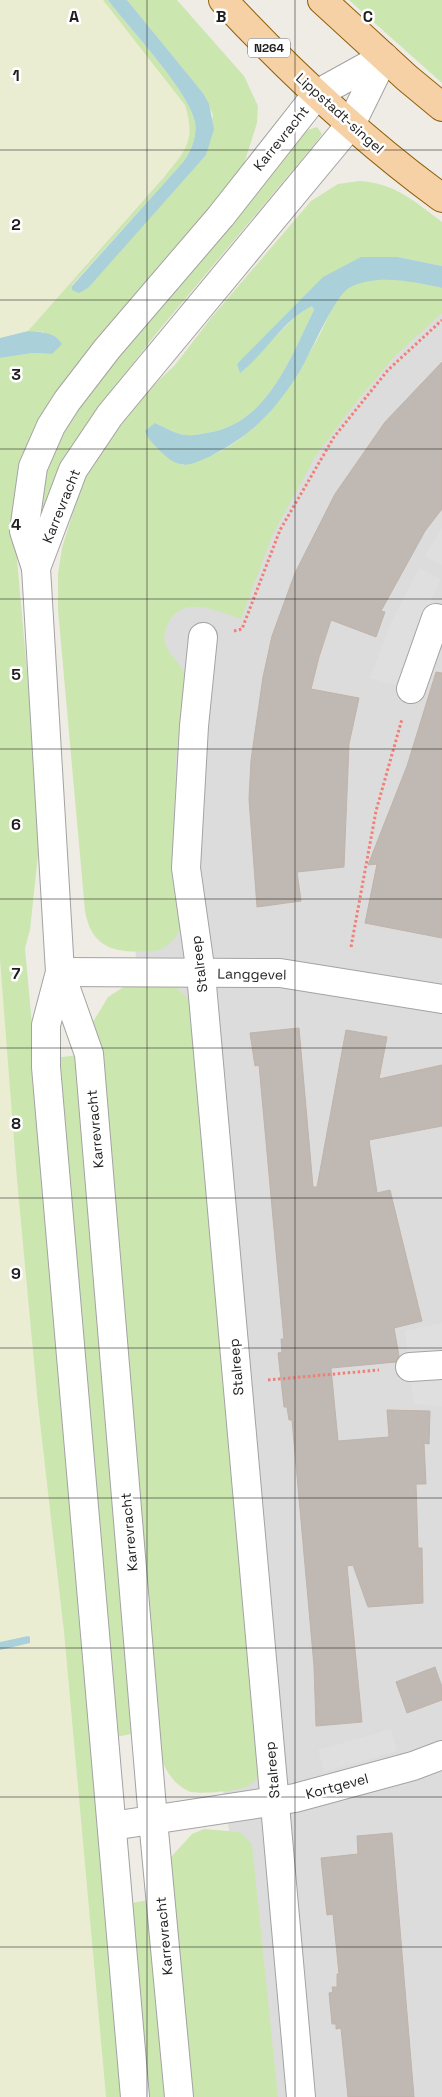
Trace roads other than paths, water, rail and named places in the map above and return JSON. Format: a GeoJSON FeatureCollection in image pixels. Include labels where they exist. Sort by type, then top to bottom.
{"type":"FeatureCollection","features":[{"type":"Feature","properties":{"kind":"main road","name":"Lippstadt-singel"},"geometry":{"type":"LineString","coordinates":[[223,0],[317,94],[412,176],[442,198]]}},
{"type":"Feature","properties":{"kind":"main road"},"geometry":{"type":"LineString","coordinates":[[322,0],[442,107]]}},
{"type":"Feature","properties":{"kind":"street","name":"Karrevracht"},"geometry":{"type":"LineString","coordinates":[[179,2097],[153,1820],[89,1054],[60,972],[36,568],[24,532],[33,467],[51,426],[67,401],[107,349],[221,216],[317,94],[384,57]]}},
{"type":"Feature","properties":{"kind":"street","name":"Karrevracht"},"geometry":{"type":"LineString","coordinates":[[36,568],[73,470],[110,415],[351,124],[384,57]]}},
{"type":"Feature","properties":{"kind":"street"},"geometry":{"type":"LineString","coordinates":[[411,689],[440,615]]}},
{"type":"Feature","properties":{"kind":"street","name":"Stalreep"},"geometry":{"type":"LineString","coordinates":[[203,638],[194,726],[186,868],[201,974],[301,2097]]}},
{"type":"Feature","properties":{"kind":"street","name":"Karrevracht"},"geometry":{"type":"LineString","coordinates":[[60,972],[46,1024],[46,1067],[135,2097]]}},
{"type":"Feature","properties":{"kind":"street","name":"Langgevel"},"geometry":{"type":"LineString","coordinates":[[60,972],[280,973],[442,999]]}},
{"type":"Feature","properties":{"kind":"street"},"geometry":{"type":"LineString","coordinates":[[410,1367],[442,1365]]}},
{"type":"Feature","properties":{"kind":"street","name":"Kortgevel"},"geometry":{"type":"LineString","coordinates":[[112,1826],[275,1802],[413,1766],[442,1755]]}},
{"type":"Feature","properties":{"kind":"water"},"geometry":{"type":"Polygon","coordinates":[[[108,0],[127,0],[203,93],[209,104],[214,129],[206,155],[88,288],[79,293],[72,290],[72,286],[184,161],[195,138],[195,122],[182,94],[108,0]]]}},
{"type":"Feature","properties":{"kind":"water"},"geometry":{"type":"Polygon","coordinates":[[[361,257],[398,257],[442,266],[442,288],[407,281],[383,280],[360,283],[349,288],[328,316],[295,379],[277,404],[258,424],[236,442],[195,463],[180,464],[172,461],[161,452],[145,431],[155,423],[183,435],[206,433],[227,427],[245,417],[261,403],[274,386],[296,348],[314,310],[312,306],[283,328],[240,373],[237,364],[323,277],[361,257]]]}},
{"type":"Feature","properties":{"kind":"water"},"geometry":{"type":"Polygon","coordinates":[[[28,331],[52,335],[62,344],[52,354],[33,353],[0,358],[0,338],[28,331]]]}},
{"type":"Feature","properties":{"kind":"water"},"geometry":{"type":"Polygon","coordinates":[[[30,1637],[30,1643],[0,1650],[0,1642],[30,1637]]]}}]}
